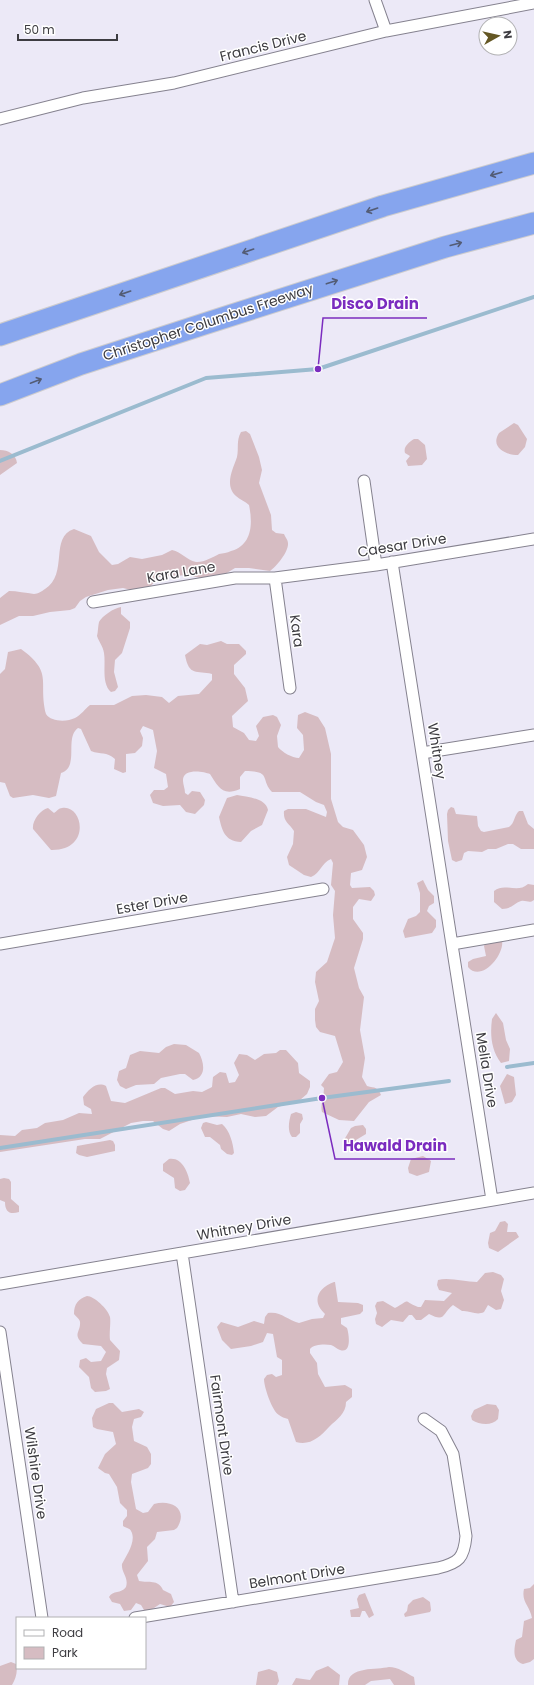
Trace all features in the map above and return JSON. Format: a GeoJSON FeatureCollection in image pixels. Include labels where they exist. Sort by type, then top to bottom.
{"type":"FeatureCollection","features":[{"type":"Feature","properties":{"kind":"highway"},"geometry":{"type":"LineString","coordinates":[[0,335],[383,206],[534,163]]}},
{"type":"Feature","properties":{"kind":"highway","name":"Christopher Columbus Freeway"},"geometry":{"type":"LineString","coordinates":[[0,395],[81,364],[255,307],[445,247],[534,223]]}},
{"type":"Feature","properties":{"kind":"street"},"geometry":{"type":"LineString","coordinates":[[375,0],[386,31]]}},
{"type":"Feature","properties":{"kind":"street","name":"Francis Drive"},"geometry":{"type":"LineString","coordinates":[[0,120],[83,98],[174,82],[386,31],[534,3]]}},
{"type":"Feature","properties":{"kind":"street"},"geometry":{"type":"LineString","coordinates":[[364,482],[376,565]]}},
{"type":"Feature","properties":{"kind":"street","name":"Caesar Drive"},"geometry":{"type":"LineString","coordinates":[[275,578],[376,565],[534,539]]}},
{"type":"Feature","properties":{"kind":"street","name":"Whitney"},"geometry":{"type":"LineString","coordinates":[[392,562],[452,944]]}},
{"type":"Feature","properties":{"kind":"street","name":"Kara Lane"},"geometry":{"type":"LineString","coordinates":[[93,602],[235,578],[275,578]]}},
{"type":"Feature","properties":{"kind":"street","name":"Kara"},"geometry":{"type":"LineString","coordinates":[[275,578],[290,688]]}},
{"type":"Feature","properties":{"kind":"street"},"geometry":{"type":"LineString","coordinates":[[422,754],[534,735]]}},
{"type":"Feature","properties":{"kind":"street","name":"Ester Drive"},"geometry":{"type":"LineString","coordinates":[[0,944],[323,889]]}},
{"type":"Feature","properties":{"kind":"street"},"geometry":{"type":"LineString","coordinates":[[452,944],[534,930]]}},
{"type":"Feature","properties":{"kind":"street","name":"Melia Drive"},"geometry":{"type":"LineString","coordinates":[[452,944],[492,1200]]}},
{"type":"Feature","properties":{"kind":"street","name":"Whitney Drive"},"geometry":{"type":"LineString","coordinates":[[0,1284],[534,1193]]}},
{"type":"Feature","properties":{"kind":"street","name":"Fairmont Drive"},"geometry":{"type":"LineString","coordinates":[[182,1253],[233,1602]]}},
{"type":"Feature","properties":{"kind":"street","name":"Wilshire Drive"},"geometry":{"type":"LineString","coordinates":[[0,1332],[42,1617]]}},
{"type":"Feature","properties":{"kind":"street","name":"Belmont Drive"},"geometry":{"type":"LineString","coordinates":[[141,1617],[438,1568],[450,1565],[461,1558],[465,1549],[466,1536],[453,1454],[441,1431],[424,1419]]}},
{"type":"Feature","properties":{"kind":"green space"},"geometry":{"type":"Polygon","coordinates":[[[514,423],[518,425],[527,439],[525,447],[518,455],[504,452],[500,449],[496,442],[499,433],[514,423]]]}},
{"type":"Feature","properties":{"kind":"green space"},"geometry":{"type":"Polygon","coordinates":[[[246,431],[250,434],[259,457],[262,470],[259,483],[271,515],[272,530],[276,533],[284,534],[288,542],[285,554],[270,571],[235,568],[222,576],[205,579],[188,575],[159,577],[149,588],[131,590],[123,588],[108,590],[86,597],[80,601],[75,608],[70,610],[50,612],[33,616],[19,616],[0,625],[0,598],[9,591],[37,594],[45,589],[52,582],[56,574],[62,540],[67,533],[74,529],[91,536],[99,552],[112,565],[118,564],[130,557],[142,559],[162,555],[172,550],[179,552],[189,560],[202,562],[219,554],[238,548],[247,539],[251,526],[251,519],[249,505],[232,492],[230,477],[237,457],[239,435],[241,432],[246,431]]]}},
{"type":"Feature","properties":{"kind":"green space"},"geometry":{"type":"Polygon","coordinates":[[[414,439],[418,439],[425,445],[427,459],[422,465],[408,466],[406,461],[410,456],[405,453],[405,449],[408,443],[414,439]]]}},
{"type":"Feature","properties":{"kind":"green space"},"geometry":{"type":"Polygon","coordinates":[[[0,450],[11,453],[15,457],[17,463],[0,475],[0,450]]]}},
{"type":"Feature","properties":{"kind":"green space"},"geometry":{"type":"Polygon","coordinates":[[[121,607],[121,614],[130,622],[130,628],[122,653],[115,660],[114,672],[118,687],[115,691],[111,692],[106,684],[104,674],[103,648],[97,636],[99,622],[105,615],[121,607]]]}},
{"type":"Feature","properties":{"kind":"green space"},"geometry":{"type":"Polygon","coordinates":[[[221,641],[227,644],[239,644],[246,651],[246,654],[234,665],[234,674],[245,688],[248,701],[232,716],[233,727],[244,733],[249,740],[256,741],[259,736],[256,726],[263,717],[273,715],[277,717],[281,725],[277,736],[278,747],[287,754],[299,758],[304,750],[303,735],[297,728],[298,715],[305,712],[318,717],[325,728],[331,754],[331,799],[338,822],[343,827],[353,830],[364,845],[367,857],[362,870],[351,873],[350,885],[352,888],[370,887],[374,891],[375,895],[371,901],[359,899],[353,907],[353,919],[363,933],[363,939],[354,968],[359,988],[364,997],[360,1030],[365,1058],[362,1077],[367,1086],[377,1089],[381,1095],[369,1102],[354,1121],[339,1120],[322,1112],[324,1088],[321,1085],[329,1074],[337,1072],[343,1062],[335,1036],[320,1032],[316,1027],[315,1020],[315,1009],[319,1001],[315,982],[316,972],[327,962],[335,938],[333,915],[335,891],[331,885],[333,863],[331,859],[311,877],[304,875],[289,865],[287,857],[293,844],[294,831],[285,820],[284,811],[288,809],[306,809],[326,817],[327,812],[324,805],[300,792],[272,792],[262,774],[253,771],[245,771],[240,777],[240,789],[229,792],[221,789],[210,774],[198,771],[189,772],[186,774],[183,781],[185,793],[188,795],[192,791],[200,792],[205,800],[204,805],[195,814],[186,812],[180,805],[163,806],[153,803],[150,795],[154,790],[164,790],[168,787],[166,774],[154,768],[157,751],[153,730],[143,726],[140,731],[143,738],[142,746],[135,753],[126,754],[126,772],[123,773],[114,769],[115,759],[112,757],[106,754],[91,751],[81,729],[78,728],[72,738],[70,765],[67,770],[61,773],[56,796],[49,798],[33,795],[13,798],[10,796],[5,783],[0,782],[0,674],[5,669],[8,652],[21,649],[38,665],[43,678],[46,714],[52,719],[64,721],[77,717],[90,705],[114,705],[132,696],[146,695],[162,697],[169,703],[178,696],[199,694],[212,680],[212,674],[191,670],[185,655],[200,644],[207,645],[221,641]]]}},
{"type":"Feature","properties":{"kind":"green space"},"geometry":{"type":"Polygon","coordinates":[[[237,795],[251,797],[260,801],[267,806],[268,810],[262,825],[251,831],[241,842],[231,840],[227,837],[221,826],[219,817],[227,798],[237,795]]]}},
{"type":"Feature","properties":{"kind":"green space"},"geometry":{"type":"Polygon","coordinates":[[[451,807],[454,808],[456,814],[477,816],[478,826],[481,831],[484,832],[509,827],[517,813],[519,811],[523,811],[528,824],[534,829],[534,849],[521,849],[513,844],[508,844],[496,849],[488,849],[482,852],[468,851],[464,853],[462,860],[456,862],[452,860],[448,841],[447,814],[451,807]]]}},
{"type":"Feature","properties":{"kind":"green space"},"geometry":{"type":"Polygon","coordinates":[[[48,808],[54,813],[61,808],[69,809],[75,813],[79,820],[80,828],[78,836],[73,843],[64,848],[51,850],[33,829],[37,816],[48,808]]]}},
{"type":"Feature","properties":{"kind":"green space"},"geometry":{"type":"Polygon","coordinates":[[[423,880],[428,890],[434,896],[434,903],[429,906],[427,911],[436,920],[436,927],[432,933],[405,938],[403,931],[408,919],[416,916],[420,912],[420,893],[417,883],[423,880]]]}},
{"type":"Feature","properties":{"kind":"green space"},"geometry":{"type":"Polygon","coordinates":[[[528,884],[534,885],[534,900],[529,902],[521,901],[511,907],[502,909],[494,902],[494,891],[502,888],[520,888],[528,884]]]}},
{"type":"Feature","properties":{"kind":"green space"},"geometry":{"type":"Polygon","coordinates":[[[502,940],[500,953],[491,965],[479,972],[473,971],[468,967],[468,962],[473,959],[486,956],[484,946],[486,942],[502,940]]]}},
{"type":"Feature","properties":{"kind":"green space"},"geometry":{"type":"Polygon","coordinates":[[[496,1013],[503,1023],[506,1040],[510,1049],[509,1061],[501,1063],[495,1053],[491,1036],[492,1019],[496,1013]]]}},
{"type":"Feature","properties":{"kind":"green space"},"geometry":{"type":"Polygon","coordinates":[[[174,1044],[186,1045],[199,1053],[203,1065],[201,1076],[193,1080],[185,1074],[180,1074],[161,1078],[154,1084],[136,1085],[126,1089],[120,1086],[117,1080],[119,1071],[126,1068],[130,1055],[140,1051],[159,1053],[166,1047],[174,1044]]]}},
{"type":"Feature","properties":{"kind":"green space"},"geometry":{"type":"Polygon","coordinates":[[[280,1050],[286,1050],[298,1063],[299,1073],[310,1081],[310,1087],[307,1094],[300,1100],[278,1107],[266,1116],[255,1117],[241,1114],[227,1117],[204,1116],[180,1124],[169,1131],[163,1129],[153,1121],[143,1121],[131,1123],[100,1139],[85,1139],[0,1152],[0,1135],[15,1136],[22,1130],[37,1128],[45,1123],[63,1120],[79,1113],[92,1114],[91,1109],[84,1105],[83,1097],[96,1085],[99,1084],[106,1086],[111,1101],[125,1103],[161,1088],[165,1088],[175,1094],[193,1091],[202,1092],[212,1087],[213,1077],[220,1072],[226,1073],[229,1083],[235,1082],[239,1075],[234,1063],[239,1054],[247,1055],[255,1060],[264,1054],[276,1053],[280,1050]]]}},
{"type":"Feature","properties":{"kind":"green space"},"geometry":{"type":"Polygon","coordinates":[[[507,1074],[514,1077],[516,1095],[512,1102],[505,1104],[500,1086],[507,1074]]]}},
{"type":"Feature","properties":{"kind":"green space"},"geometry":{"type":"Polygon","coordinates":[[[296,1112],[302,1114],[303,1119],[300,1124],[300,1133],[296,1137],[292,1137],[289,1129],[290,1120],[291,1114],[296,1112]]]}},
{"type":"Feature","properties":{"kind":"green space"},"geometry":{"type":"Polygon","coordinates":[[[206,1122],[217,1125],[222,1124],[225,1127],[232,1141],[234,1153],[232,1155],[227,1154],[221,1149],[220,1145],[210,1137],[205,1137],[201,1128],[203,1123],[206,1122]]]}},
{"type":"Feature","properties":{"kind":"green space"},"geometry":{"type":"Polygon","coordinates":[[[363,1125],[366,1129],[366,1134],[356,1140],[354,1147],[348,1147],[344,1140],[351,1128],[363,1125]]]}},
{"type":"Feature","properties":{"kind":"green space"},"geometry":{"type":"Polygon","coordinates":[[[110,1140],[113,1141],[115,1145],[115,1151],[87,1157],[76,1153],[77,1146],[110,1140]]]}},
{"type":"Feature","properties":{"kind":"green space"},"geometry":{"type":"Polygon","coordinates":[[[423,1156],[431,1161],[429,1172],[417,1176],[409,1173],[408,1168],[411,1159],[423,1156]]]}},
{"type":"Feature","properties":{"kind":"green space"},"geometry":{"type":"Polygon","coordinates":[[[169,1159],[177,1160],[184,1166],[190,1183],[185,1190],[180,1191],[175,1188],[174,1178],[163,1171],[163,1164],[169,1159]]]}},
{"type":"Feature","properties":{"kind":"green space"},"geometry":{"type":"Polygon","coordinates":[[[0,1179],[9,1179],[11,1182],[11,1199],[19,1206],[19,1212],[9,1212],[6,1208],[5,1202],[0,1200],[0,1179]]]}},
{"type":"Feature","properties":{"kind":"green space"},"geometry":{"type":"Polygon","coordinates":[[[505,1221],[508,1224],[507,1232],[516,1232],[519,1237],[498,1252],[489,1248],[488,1243],[490,1233],[495,1231],[500,1222],[505,1221]]]}},
{"type":"Feature","properties":{"kind":"green space"},"geometry":{"type":"Polygon","coordinates":[[[493,1272],[501,1275],[504,1279],[501,1291],[504,1300],[501,1309],[496,1310],[488,1305],[484,1312],[476,1313],[462,1311],[453,1305],[443,1316],[438,1318],[429,1314],[421,1320],[416,1320],[412,1315],[409,1315],[403,1322],[391,1320],[382,1327],[376,1324],[375,1319],[377,1313],[375,1306],[377,1302],[383,1301],[395,1308],[406,1302],[421,1307],[425,1300],[444,1301],[452,1293],[439,1290],[437,1285],[438,1280],[447,1279],[477,1282],[485,1273],[493,1272]]]}},
{"type":"Feature","properties":{"kind":"green space"},"geometry":{"type":"Polygon","coordinates":[[[334,1282],[338,1302],[358,1303],[363,1305],[363,1311],[360,1314],[341,1318],[341,1324],[347,1328],[349,1343],[346,1349],[340,1350],[326,1344],[312,1347],[310,1349],[310,1353],[317,1363],[318,1374],[325,1387],[345,1385],[352,1389],[352,1397],[346,1402],[346,1406],[340,1416],[322,1434],[310,1442],[296,1442],[288,1419],[276,1413],[265,1387],[264,1379],[267,1375],[272,1374],[276,1377],[282,1375],[282,1360],[277,1357],[273,1334],[267,1333],[263,1342],[251,1346],[231,1349],[222,1340],[217,1327],[221,1322],[238,1327],[254,1321],[264,1324],[265,1317],[268,1313],[277,1313],[299,1323],[312,1319],[323,1318],[325,1314],[318,1304],[318,1295],[320,1291],[334,1282]]]}},
{"type":"Feature","properties":{"kind":"green space"},"geometry":{"type":"Polygon","coordinates":[[[87,1296],[97,1301],[109,1314],[110,1340],[120,1351],[119,1360],[107,1368],[106,1374],[110,1389],[106,1391],[95,1392],[91,1388],[89,1377],[79,1367],[80,1360],[86,1358],[91,1362],[101,1361],[106,1352],[101,1346],[83,1344],[78,1338],[77,1335],[80,1322],[74,1314],[75,1307],[79,1300],[87,1296]]]}},
{"type":"Feature","properties":{"kind":"green space"},"geometry":{"type":"Polygon","coordinates":[[[109,1403],[113,1403],[122,1412],[139,1409],[144,1412],[141,1417],[134,1419],[132,1427],[134,1441],[147,1447],[151,1454],[151,1464],[148,1468],[132,1474],[131,1482],[136,1509],[143,1513],[148,1512],[154,1504],[166,1503],[172,1504],[176,1507],[181,1516],[177,1528],[174,1530],[157,1532],[155,1539],[147,1547],[148,1561],[137,1575],[139,1581],[159,1584],[163,1590],[171,1594],[174,1602],[170,1607],[160,1604],[151,1610],[144,1610],[141,1605],[136,1603],[131,1610],[124,1611],[120,1604],[112,1602],[109,1597],[113,1593],[122,1591],[126,1587],[127,1584],[122,1564],[133,1539],[130,1530],[123,1526],[123,1521],[127,1516],[127,1510],[120,1503],[117,1487],[109,1474],[98,1468],[105,1454],[116,1444],[113,1432],[93,1427],[92,1418],[96,1409],[109,1403]]]}},
{"type":"Feature","properties":{"kind":"green space"},"geometry":{"type":"Polygon","coordinates":[[[487,1404],[496,1405],[499,1410],[498,1419],[489,1424],[479,1423],[472,1420],[471,1416],[474,1410],[487,1404]]]}},
{"type":"Feature","properties":{"kind":"green space"},"geometry":{"type":"Polygon","coordinates":[[[534,1584],[534,1659],[523,1664],[515,1657],[515,1647],[516,1640],[522,1637],[524,1621],[532,1618],[525,1601],[523,1593],[524,1589],[530,1588],[534,1584]]]}},
{"type":"Feature","properties":{"kind":"green space"},"geometry":{"type":"Polygon","coordinates":[[[365,1593],[374,1615],[369,1618],[365,1611],[362,1611],[360,1617],[351,1617],[350,1610],[359,1608],[357,1599],[359,1595],[365,1593]]]}},
{"type":"Feature","properties":{"kind":"green space"},"geometry":{"type":"Polygon","coordinates":[[[423,1597],[430,1602],[430,1612],[405,1617],[404,1614],[407,1611],[408,1605],[413,1600],[423,1597]]]}},
{"type":"Feature","properties":{"kind":"green space"},"geometry":{"type":"Polygon","coordinates":[[[11,1662],[16,1664],[17,1669],[12,1685],[0,1685],[0,1666],[11,1662]]]}},
{"type":"Feature","properties":{"kind":"green space"},"geometry":{"type":"Polygon","coordinates":[[[328,1666],[340,1675],[339,1685],[292,1685],[296,1678],[310,1680],[316,1671],[328,1666]]]}},
{"type":"Feature","properties":{"kind":"green space"},"geometry":{"type":"Polygon","coordinates":[[[389,1667],[399,1669],[414,1677],[415,1685],[394,1685],[390,1679],[371,1681],[365,1685],[348,1685],[349,1679],[357,1672],[389,1667]]]}},
{"type":"Feature","properties":{"kind":"green space"},"geometry":{"type":"Polygon","coordinates":[[[269,1669],[277,1672],[279,1681],[277,1685],[256,1685],[258,1672],[269,1669]]]}},
{"type":"Feature","properties":{"kind":"waterway"},"geometry":{"type":"LineString","coordinates":[[0,461],[206,378],[318,369],[534,297]]}},
{"type":"Feature","properties":{"kind":"waterway"},"geometry":{"type":"LineString","coordinates":[[507,1067],[534,1063]]}},
{"type":"Feature","properties":{"kind":"waterway"},"geometry":{"type":"LineString","coordinates":[[0,1148],[322,1098],[449,1081]]}},
{"type":"Feature","properties":{"kind":"place","name":"Disco Drain"},"geometry":{"type":"Point","coordinates":[318,369]}},
{"type":"Feature","properties":{"kind":"place","name":"Hawald Drain"},"geometry":{"type":"Point","coordinates":[322,1098]}}]}
